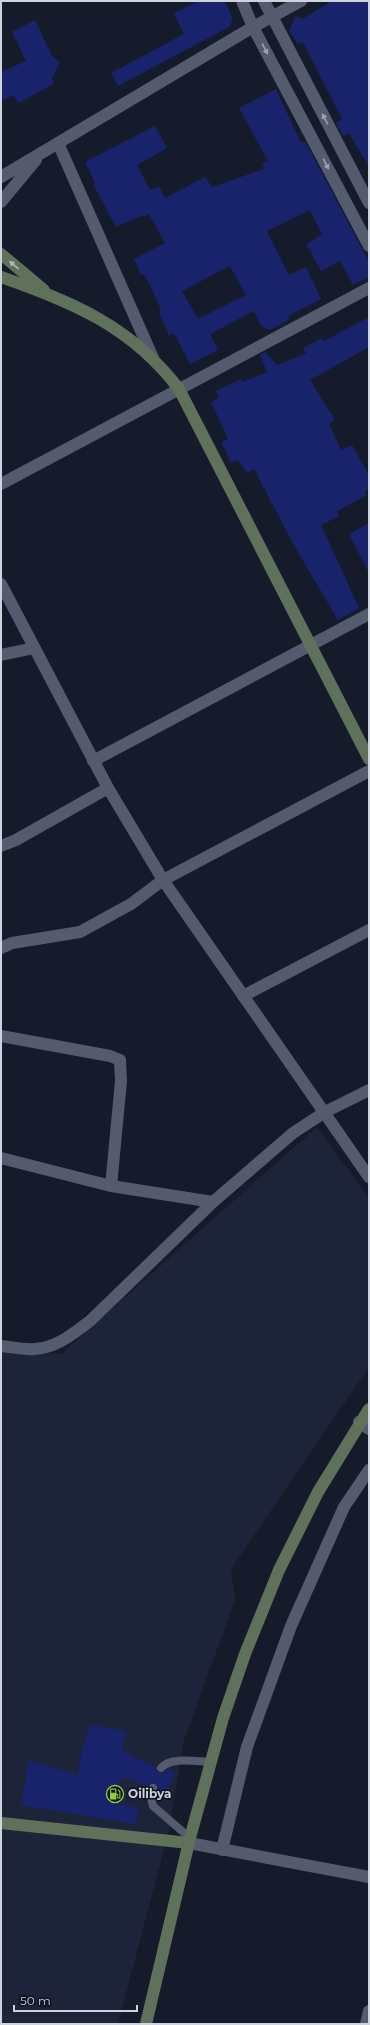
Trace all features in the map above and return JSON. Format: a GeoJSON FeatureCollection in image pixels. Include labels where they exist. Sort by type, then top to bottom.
{"type":"FeatureCollection","features":[{"type":"Feature","properties":{"kind":"main road"},"geometry":{"type":"LineString","coordinates":[[1,254],[49,294]]}},
{"type":"Feature","properties":{"kind":"main road"},"geometry":{"type":"LineString","coordinates":[[1,277],[78,306],[105,322],[132,340],[153,358],[179,389],[369,759]]}},
{"type":"Feature","properties":{"kind":"main road"},"geometry":{"type":"LineString","coordinates":[[146,2024],[190,1840],[223,1718],[245,1654],[279,1570],[318,1492],[364,1425],[369,1409]]}},
{"type":"Feature","properties":{"kind":"main road"},"geometry":{"type":"LineString","coordinates":[[1,1823],[190,1840]]}},
{"type":"Feature","properties":{"kind":"street"},"geometry":{"type":"LineString","coordinates":[[242,1],[253,27],[369,246]]}},
{"type":"Feature","properties":{"kind":"street"},"geometry":{"type":"LineString","coordinates":[[264,1],[369,203]]}},
{"type":"Feature","properties":{"kind":"street"},"geometry":{"type":"LineString","coordinates":[[1,177],[253,27],[301,1]]}},
{"type":"Feature","properties":{"kind":"street"},"geometry":{"type":"LineString","coordinates":[[58,143],[153,358]]}},
{"type":"Feature","properties":{"kind":"street"},"geometry":{"type":"LineString","coordinates":[[1,202],[43,151]]}},
{"type":"Feature","properties":{"kind":"street"},"geometry":{"type":"LineString","coordinates":[[1,484],[369,288]]}},
{"type":"Feature","properties":{"kind":"street"},"geometry":{"type":"LineString","coordinates":[[1,584],[108,788],[163,880],[369,1177]]}},
{"type":"Feature","properties":{"kind":"street"},"geometry":{"type":"LineString","coordinates":[[94,761],[369,614]]}},
{"type":"Feature","properties":{"kind":"street"},"geometry":{"type":"LineString","coordinates":[[1,655],[34,648]]}},
{"type":"Feature","properties":{"kind":"street"},"geometry":{"type":"LineString","coordinates":[[1,948],[12,943],[80,932],[130,904],[163,880],[369,771]]}},
{"type":"Feature","properties":{"kind":"street"},"geometry":{"type":"LineString","coordinates":[[1,846],[16,840],[108,788]]}},
{"type":"Feature","properties":{"kind":"street"},"geometry":{"type":"LineString","coordinates":[[243,996],[369,930]]}},
{"type":"Feature","properties":{"kind":"street"},"geometry":{"type":"LineString","coordinates":[[1,1036],[110,1056],[120,1060],[121,1080],[110,1186]]}},
{"type":"Feature","properties":{"kind":"street"},"geometry":{"type":"LineString","coordinates":[[1,1346],[35,1349],[56,1344],[72,1334],[90,1321],[213,1202],[294,1133],[325,1112],[369,1090]]}},
{"type":"Feature","properties":{"kind":"street"},"geometry":{"type":"LineString","coordinates":[[1,1158],[110,1186],[213,1202]]}},
{"type":"Feature","properties":{"kind":"street"},"geometry":{"type":"LineString","coordinates":[[222,1850],[247,1747],[292,1626],[344,1507],[369,1470]]}},
{"type":"Feature","properties":{"kind":"street"},"geometry":{"type":"LineString","coordinates":[[190,1840],[222,1850],[369,1877]]}},
{"type":"Feature","properties":{"kind":"street"},"geometry":{"type":"LineString","coordinates":[[366,2024],[369,2011]]}},
{"type":"Feature","properties":{"kind":"lane"},"geometry":{"type":"LineString","coordinates":[[161,1768],[164,1764],[173,1761],[212,1762]]}},
{"type":"Feature","properties":{"kind":"lane"},"geometry":{"type":"LineString","coordinates":[[153,1788],[151,1798],[153,1806],[190,1840]]}},
{"type":"Feature","properties":{"kind":"shaded area"},"geometry":{"type":"Polygon","coordinates":[[[317,1127],[369,1198],[369,1367],[231,1569],[235,1600],[184,1740],[169,1830],[118,2024],[1,2024],[1,1348],[61,1354],[317,1127]]]}},
{"type":"Feature","properties":{"kind":"building"},"geometry":{"type":"Polygon","coordinates":[[[198,1],[225,1],[233,19],[229,27],[118,86],[111,73],[184,34],[174,13],[198,1]]]}},
{"type":"Feature","properties":{"kind":"building"},"geometry":{"type":"Polygon","coordinates":[[[332,1],[369,1],[369,167],[349,133],[343,136],[336,123],[342,119],[303,42],[298,44],[289,31],[296,16],[302,19],[332,1]]]}},
{"type":"Feature","properties":{"kind":"building"},"geometry":{"type":"Polygon","coordinates":[[[35,20],[52,56],[60,63],[52,78],[54,84],[18,103],[14,95],[1,101],[1,72],[26,61],[12,32],[35,20]]]}},
{"type":"Feature","properties":{"kind":"building"},"geometry":{"type":"Polygon","coordinates":[[[276,89],[301,143],[305,141],[369,262],[369,277],[353,285],[340,261],[321,271],[306,244],[322,235],[310,210],[267,231],[289,275],[306,267],[321,299],[288,316],[290,319],[270,330],[261,326],[254,311],[210,334],[218,350],[190,364],[174,333],[169,336],[159,312],[161,310],[151,287],[144,274],[141,275],[134,259],[165,243],[149,214],[144,217],[143,215],[116,227],[93,184],[95,183],[85,162],[155,126],[167,148],[137,165],[150,190],[159,186],[165,198],[205,177],[212,187],[264,169],[262,164],[268,161],[239,108],[276,89]],[[230,266],[182,291],[198,319],[246,295],[230,266]]]}},
{"type":"Feature","properties":{"kind":"building"},"geometry":{"type":"Polygon","coordinates":[[[369,317],[369,347],[310,380],[335,420],[329,424],[341,450],[352,445],[369,475],[369,489],[365,491],[367,495],[337,511],[339,516],[321,525],[359,608],[338,620],[296,549],[254,469],[247,473],[238,460],[231,463],[221,442],[228,439],[211,402],[219,398],[216,391],[241,379],[242,382],[267,372],[260,355],[265,352],[277,365],[306,353],[303,348],[322,338],[324,341],[369,317]]]}},
{"type":"Feature","properties":{"kind":"building"},"geometry":{"type":"Polygon","coordinates":[[[369,523],[369,573],[349,534],[369,523]]]}},
{"type":"Feature","properties":{"kind":"building"},"geometry":{"type":"Polygon","coordinates":[[[90,1725],[127,1731],[121,1750],[130,1752],[129,1756],[156,1766],[159,1773],[168,1770],[174,1772],[167,1793],[158,1790],[158,1786],[154,1783],[151,1783],[148,1786],[122,1777],[114,1803],[139,1808],[136,1824],[21,1805],[29,1760],[78,1775],[81,1754],[90,1725]]]}},
{"type":"Feature","properties":{"kind":"place","name":"Oilibya"},"geometry":{"type":"Point","coordinates":[115,1794]}}]}
